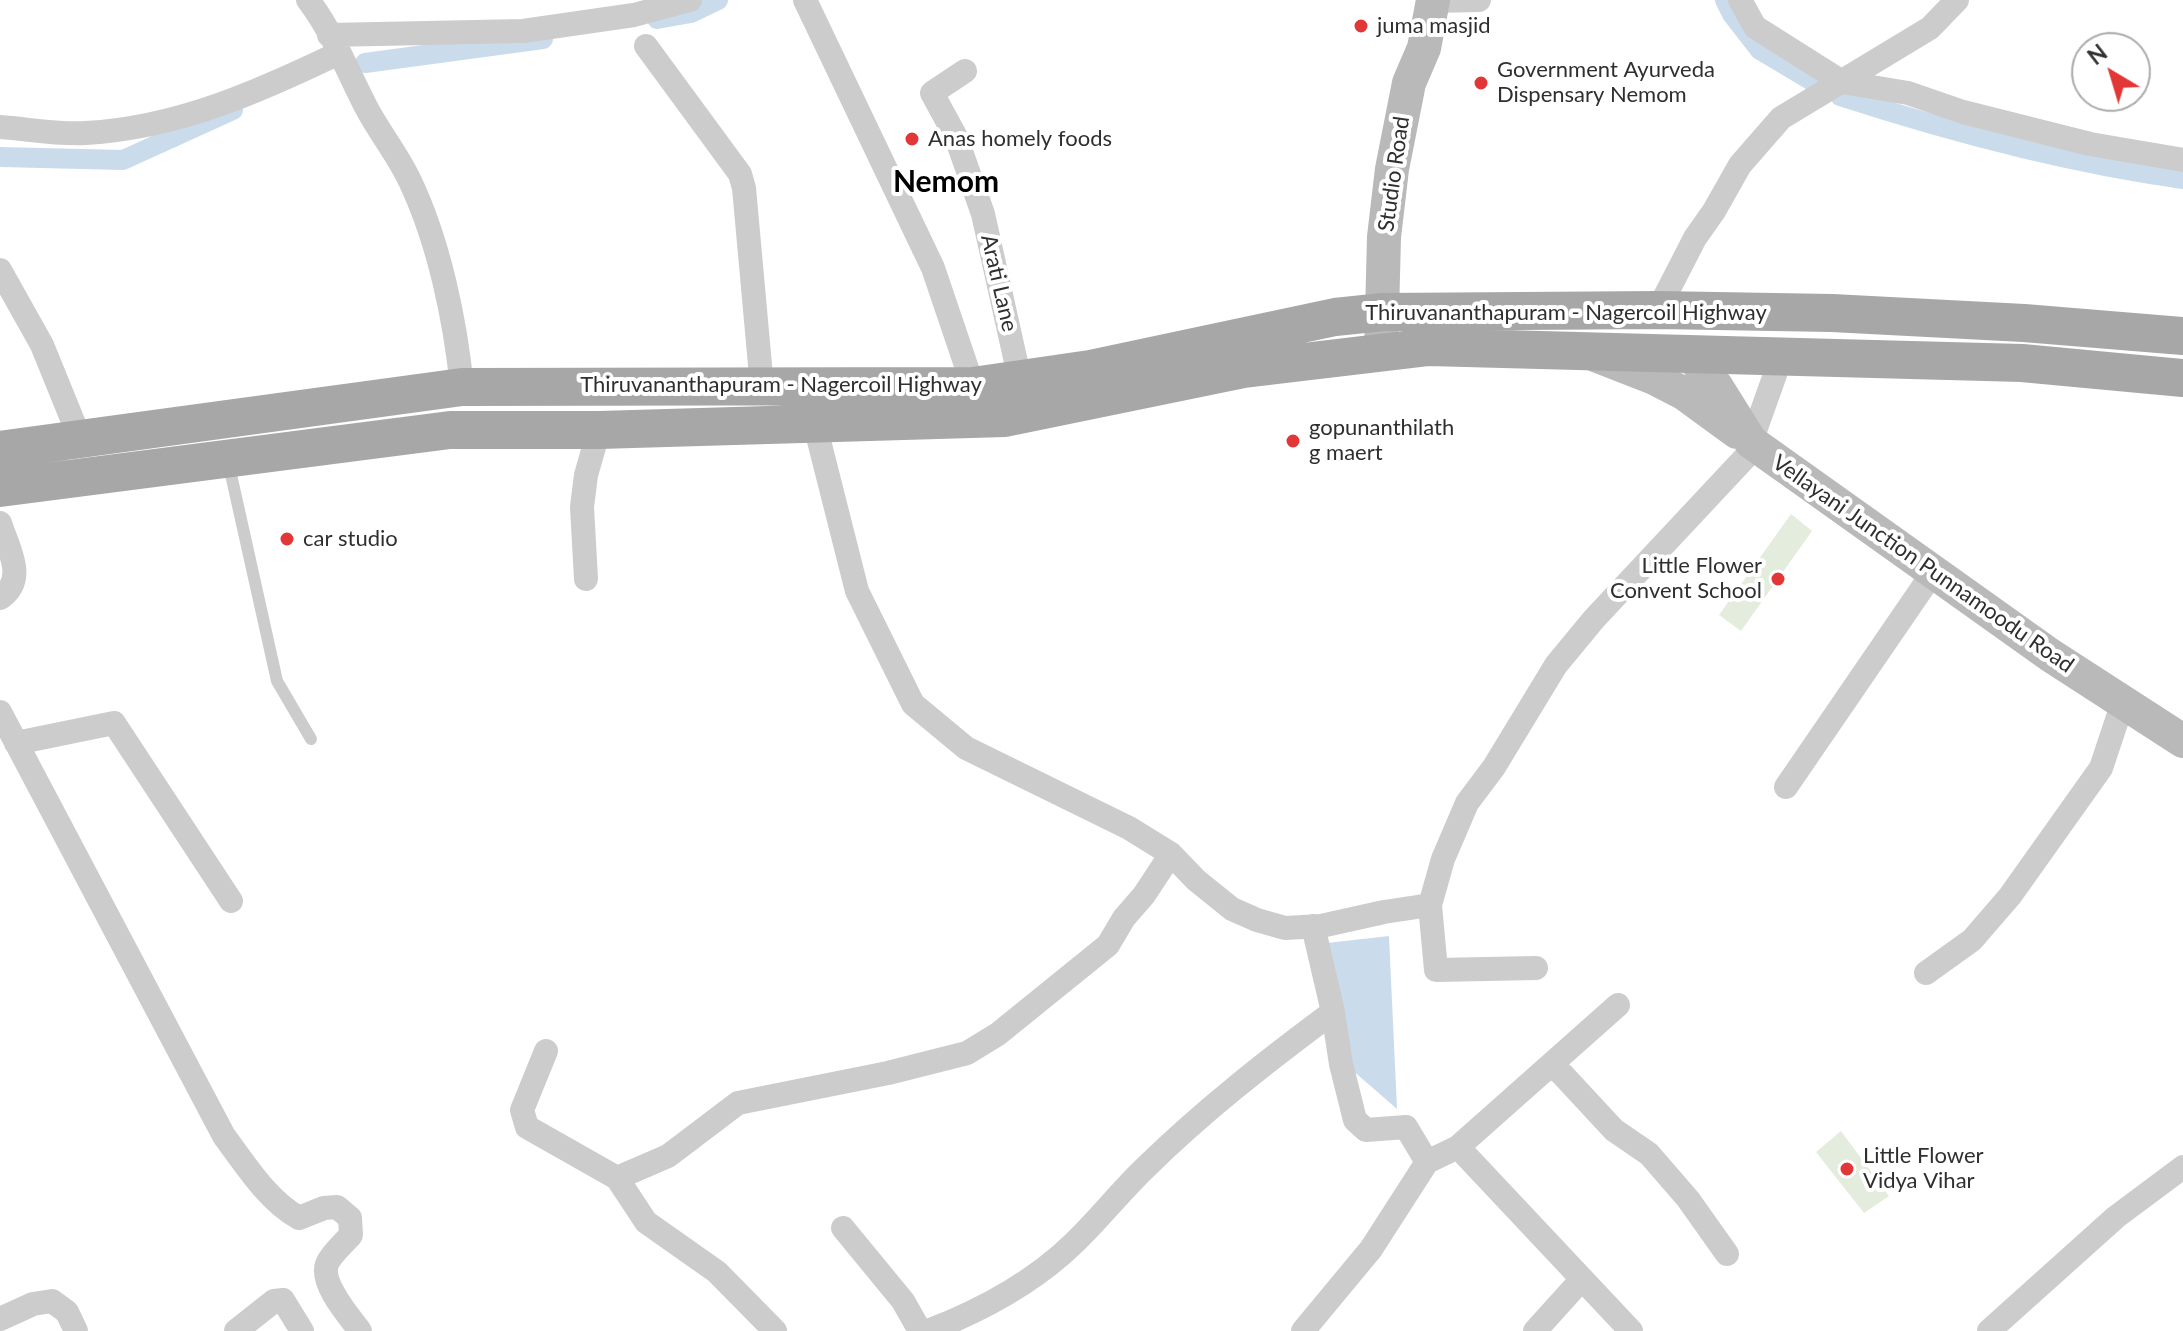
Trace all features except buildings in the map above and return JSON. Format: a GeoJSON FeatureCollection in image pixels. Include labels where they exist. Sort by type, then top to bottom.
{"type":"FeatureCollection","features":[{"type":"Feature","properties":{"kind":"main road","name":"Thiruvananthapuram - Nagercoil Highway"},"geometry":{"type":"LineString","coordinates":[[0,450],[462,387],[973,386],[1090,369],[1335,317],[1383,312],[1674,310],[1832,313],[2024,323],[2183,336]]}},
{"type":"Feature","properties":{"kind":"main road"},"geometry":{"type":"LineString","coordinates":[[1674,310],[1692,356]]}},
{"type":"Feature","properties":{"kind":"main road","name":"Thiruvananthapuram - Nagercoil Highway"},"geometry":{"type":"LineString","coordinates":[[0,488],[450,430],[599,430],[1005,418],[1244,369],[1429,347],[2022,363],[2183,378]]}},
{"type":"Feature","properties":{"kind":"street"},"geometry":{"type":"LineString","coordinates":[[308,0],[409,180],[434,243],[456,328],[462,387]]}},
{"type":"Feature","properties":{"kind":"street"},"geometry":{"type":"LineString","coordinates":[[0,127],[84,134],[166,123],[265,88],[334,44],[523,31],[634,15],[690,0]]}},
{"type":"Feature","properties":{"kind":"street"},"geometry":{"type":"LineString","coordinates":[[805,0],[933,268],[973,386]]}},
{"type":"Feature","properties":{"kind":"street"},"geometry":{"type":"LineString","coordinates":[[1433,1],[1479,0]]}},
{"type":"Feature","properties":{"kind":"street"},"geometry":{"type":"LineString","coordinates":[[1740,0],[1755,27],[1842,82],[1908,93],[1963,112],[2090,144],[2183,160]]}},
{"type":"Feature","properties":{"kind":"street"},"geometry":{"type":"LineString","coordinates":[[1674,310],[1695,238],[1740,165],[1781,118],[1930,28],[1957,0]]}},
{"type":"Feature","properties":{"kind":"street","name":"Studio Road"},"geometry":{"type":"LineString","coordinates":[[1381,353],[1384,237],[1392,169],[1409,83],[1424,48],[1433,1]]}},
{"type":"Feature","properties":{"kind":"street"},"geometry":{"type":"LineString","coordinates":[[646,46],[740,174],[744,188],[762,387]]}},
{"type":"Feature","properties":{"kind":"street","name":"Arati Lane"},"geometry":{"type":"LineString","coordinates":[[965,71],[932,93],[956,137],[983,214],[1020,380]]}},
{"type":"Feature","properties":{"kind":"street"},"geometry":{"type":"LineString","coordinates":[[0,270],[42,345],[81,441]]}},
{"type":"Feature","properties":{"kind":"street"},"geometry":{"type":"LineString","coordinates":[[1583,350],[1654,378],[1685,394],[1754,444]]}},
{"type":"Feature","properties":{"kind":"street"},"geometry":{"type":"LineString","coordinates":[[1536,968],[1436,970],[1430,905],[1443,859],[1467,803],[1494,767],[1556,665],[1754,444],[1782,355]]}},
{"type":"Feature","properties":{"kind":"street","name":"Vellayani Junction Punnamoodu Road"},"geometry":{"type":"LineString","coordinates":[[1692,356],[1754,444],[2050,655],[2183,741]]}},
{"type":"Feature","properties":{"kind":"street"},"geometry":{"type":"LineString","coordinates":[[815,425],[857,591],[913,704],[966,748],[1129,828],[1171,854],[1196,880],[1232,909],[1285,928],[1313,926],[1430,905]]}},
{"type":"Feature","properties":{"kind":"street"},"geometry":{"type":"LineString","coordinates":[[586,579],[582,507],[586,475],[599,430]]}},
{"type":"Feature","properties":{"kind":"street"},"geometry":{"type":"LineString","coordinates":[[0,523],[16,574],[13,587],[0,598]]}},
{"type":"Feature","properties":{"kind":"street"},"geometry":{"type":"LineString","coordinates":[[1786,787],[1934,571]]}},
{"type":"Feature","properties":{"kind":"street"},"geometry":{"type":"LineString","coordinates":[[1926,973],[1972,940],[2010,896],[2101,768],[2123,702]]}},
{"type":"Feature","properties":{"kind":"street"},"geometry":{"type":"LineString","coordinates":[[0,712],[224,1136],[255,1177],[289,1213],[299,1218],[324,1208],[337,1207],[350,1218],[351,1235],[328,1262],[325,1274],[334,1296],[360,1331]]}},
{"type":"Feature","properties":{"kind":"street"},"geometry":{"type":"LineString","coordinates":[[16,743],[114,723],[231,901]]}},
{"type":"Feature","properties":{"kind":"street"},"geometry":{"type":"LineString","coordinates":[[617,1178],[668,1156],[738,1103],[888,1073],[967,1053],[998,1034],[1108,945],[1171,854]]}},
{"type":"Feature","properties":{"kind":"street"},"geometry":{"type":"LineString","coordinates":[[1313,926],[1355,1120],[1366,1130],[1406,1127],[1427,1162]]}},
{"type":"Feature","properties":{"kind":"street"},"geometry":{"type":"LineString","coordinates":[[1303,1331],[1371,1249],[1427,1162],[1458,1147],[1618,1005]]}},
{"type":"Feature","properties":{"kind":"street"},"geometry":{"type":"LineString","coordinates":[[928,1331],[964,1317],[1024,1282],[1072,1245],[1144,1168],[1214,1105],[1256,1068],[1333,1012]]}},
{"type":"Feature","properties":{"kind":"street"},"geometry":{"type":"LineString","coordinates":[[546,1051],[522,1110],[527,1127],[617,1178],[646,1222],[717,1272],[775,1331]]}},
{"type":"Feature","properties":{"kind":"street"},"geometry":{"type":"LineString","coordinates":[[1551,1065],[1614,1130],[1649,1154],[1688,1199],[1727,1254]]}},
{"type":"Feature","properties":{"kind":"street"},"geometry":{"type":"LineString","coordinates":[[1458,1147],[1631,1331]]}},
{"type":"Feature","properties":{"kind":"street"},"geometry":{"type":"LineString","coordinates":[[1989,1331],[2116,1217],[2183,1167]]}},
{"type":"Feature","properties":{"kind":"street"},"geometry":{"type":"LineString","coordinates":[[843,1228],[903,1301],[920,1331]]}},
{"type":"Feature","properties":{"kind":"street"},"geometry":{"type":"LineString","coordinates":[[1535,1331],[1582,1279]]}},
{"type":"Feature","properties":{"kind":"street"},"geometry":{"type":"LineString","coordinates":[[236,1331],[274,1301],[283,1300],[302,1331]]}},
{"type":"Feature","properties":{"kind":"street"},"geometry":{"type":"LineString","coordinates":[[0,1319],[33,1304],[52,1301],[67,1312],[76,1331]]}},
{"type":"Feature","properties":{"kind":"lane"},"geometry":{"type":"LineString","coordinates":[[227,458],[277,681],[311,739]]}},
{"type":"Feature","properties":{"kind":"green space"},"geometry":{"type":"Polygon","coordinates":[[[1791,514],[1812,531],[1741,631],[1719,615],[1791,514]]]}},
{"type":"Feature","properties":{"kind":"green space"},"geometry":{"type":"Polygon","coordinates":[[[1841,1131],[1889,1196],[1864,1213],[1816,1152],[1841,1131]]]}},
{"type":"Feature","properties":{"kind":"water"},"geometry":{"type":"Polygon","coordinates":[[[1389,936],[1397,1109],[1351,1069],[1327,943],[1389,936]]]}},
{"type":"Feature","properties":{"kind":"waterway"},"geometry":{"type":"LineString","coordinates":[[657,19],[691,13],[718,0]]}},
{"type":"Feature","properties":{"kind":"waterway"},"geometry":{"type":"LineString","coordinates":[[1725,0],[1760,50],[1822,87]]}},
{"type":"Feature","properties":{"kind":"waterway"},"geometry":{"type":"LineString","coordinates":[[365,63],[543,39]]}},
{"type":"Feature","properties":{"kind":"waterway"},"geometry":{"type":"LineString","coordinates":[[1840,96],[2010,145],[2183,179]]}},
{"type":"Feature","properties":{"kind":"waterway"},"geometry":{"type":"LineString","coordinates":[[0,157],[123,160],[233,110]]}},
{"type":"Feature","properties":{"kind":"place","name":"juma masjid"},"geometry":{"type":"Point","coordinates":[1361,26]}},
{"type":"Feature","properties":{"kind":"place","name":"Government Ayurveda Dispensary Nemom"},"geometry":{"type":"Point","coordinates":[1481,83]}},
{"type":"Feature","properties":{"kind":"place","name":"Anas homely foods"},"geometry":{"type":"Point","coordinates":[912,139]}},
{"type":"Feature","properties":{"kind":"place","name":"gopunanthilath g maert"},"geometry":{"type":"Point","coordinates":[1293,441]}},
{"type":"Feature","properties":{"kind":"place","name":"car studio"},"geometry":{"type":"Point","coordinates":[287,539]}},
{"type":"Feature","properties":{"kind":"place","name":"Little Flower Convent School"},"geometry":{"type":"Point","coordinates":[1778,579]}},
{"type":"Feature","properties":{"kind":"place","name":"Little Flower Vidya Vihar"},"geometry":{"type":"Point","coordinates":[1847,1169]}},
{"type":"Feature","properties":{"kind":"district","name":"Nemom"},"geometry":{"type":"Point","coordinates":[946,182]}}]}
